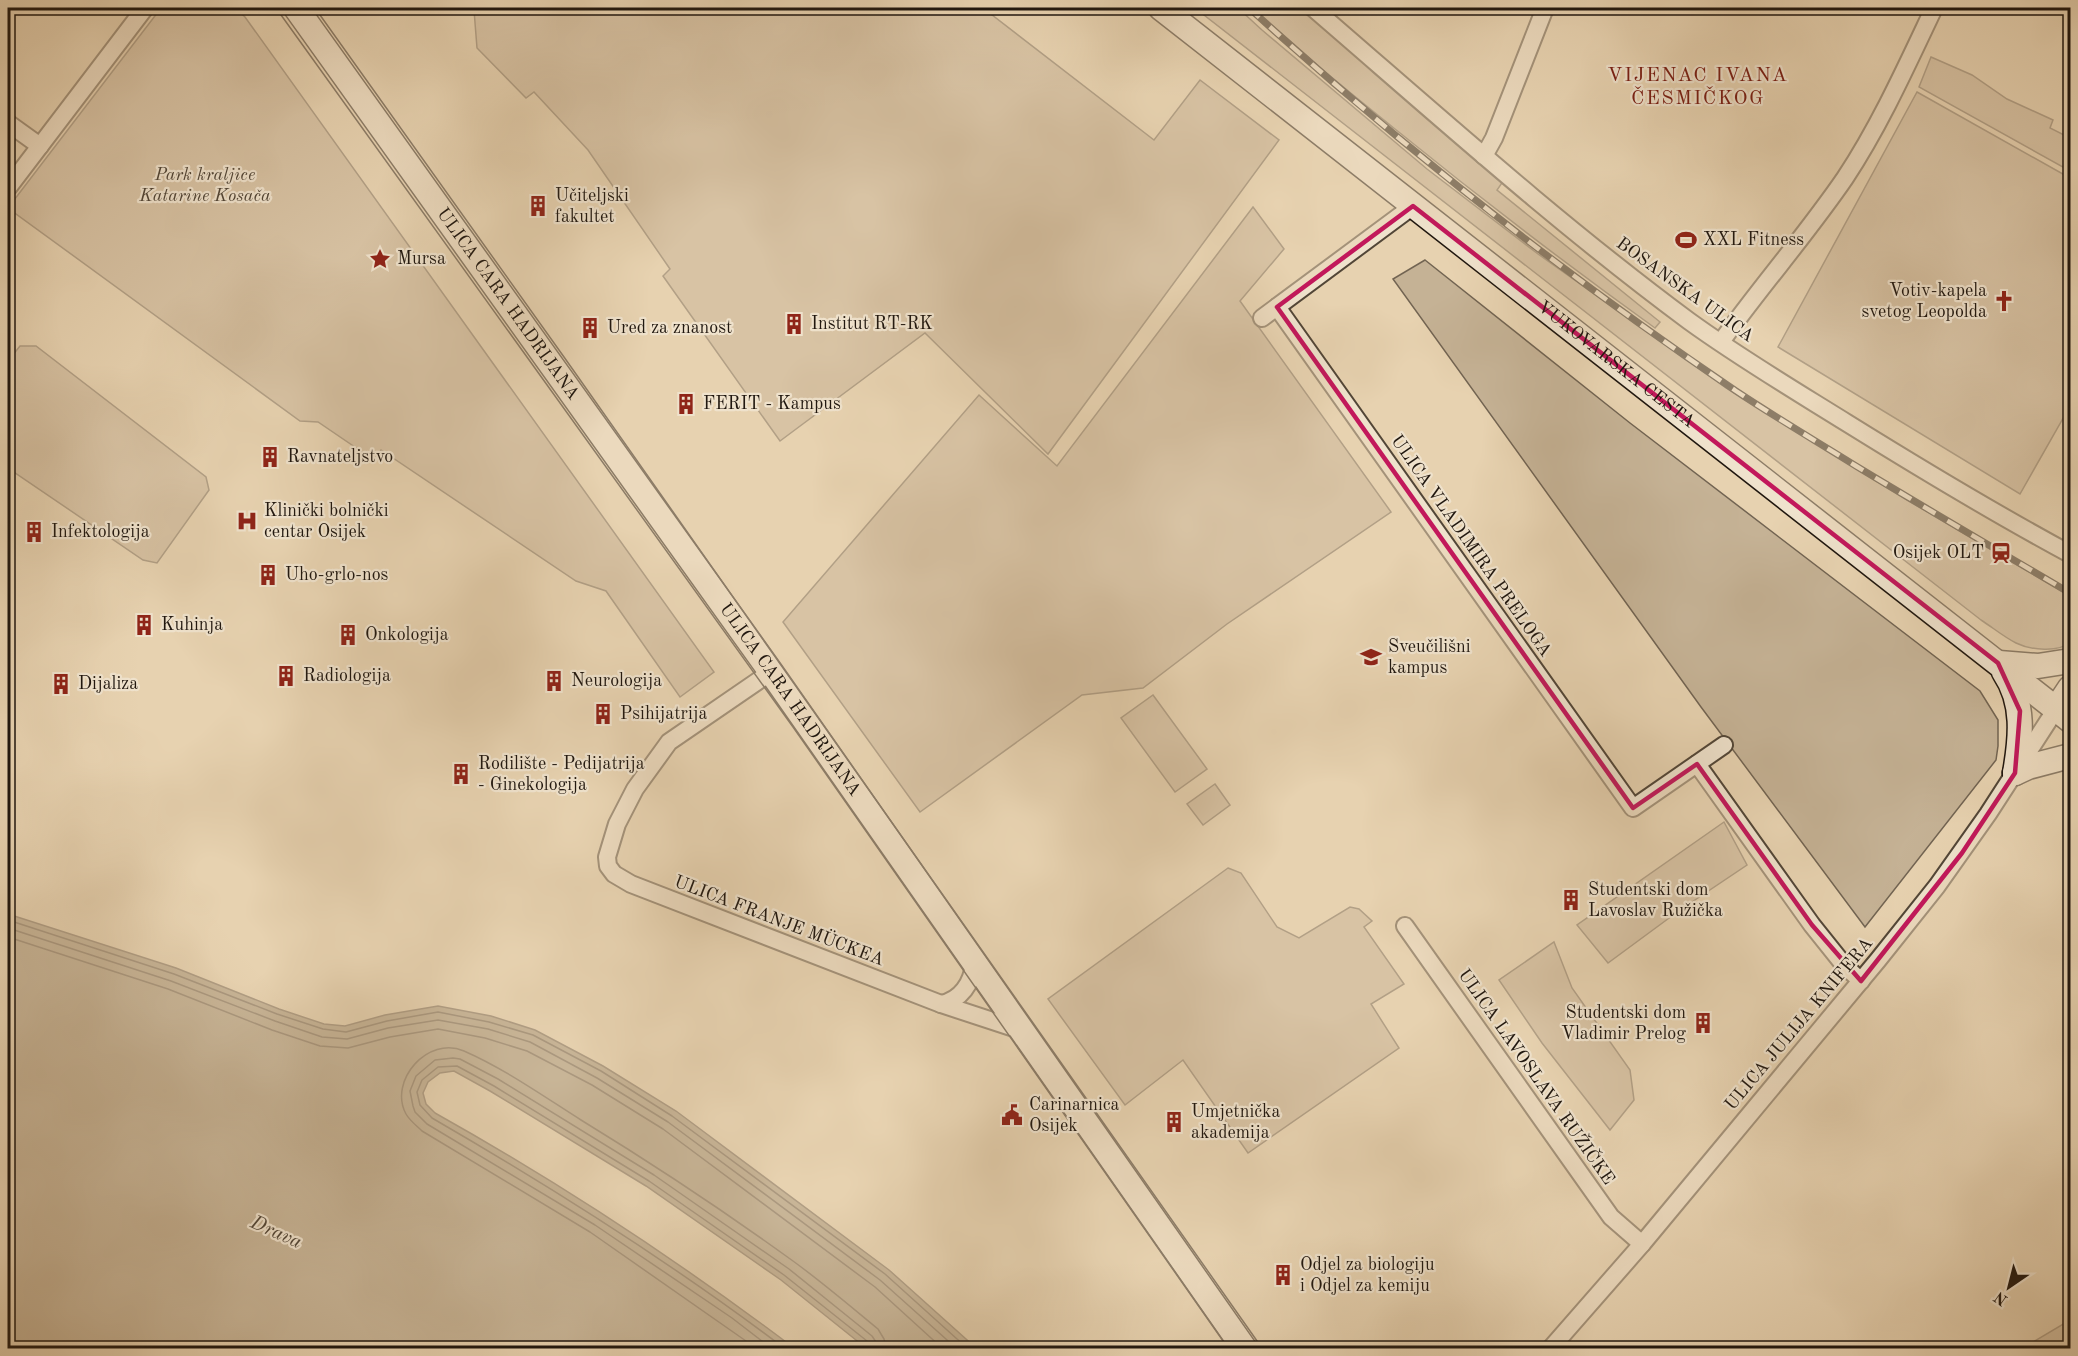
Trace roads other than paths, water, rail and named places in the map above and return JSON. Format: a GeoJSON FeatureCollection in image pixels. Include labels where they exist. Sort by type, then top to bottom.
{"type":"FeatureCollection","features":[{"type":"Feature","properties":{"kind":"main road","name":"ULICA CARA HADRIJANA"},"geometry":{"type":"LineString","coordinates":[[296,8],[771,672],[1244,1348]]}},
{"type":"Feature","properties":{"kind":"main road","name":"VUKOVARSKA CESTA"},"geometry":{"type":"LineString","coordinates":[[1161,8],[2063,714]]}},
{"type":"Feature","properties":{"kind":"main road"},"geometry":{"type":"LineString","coordinates":[[1998,663],[2038,666],[2070,661]]}},
{"type":"Feature","properties":{"kind":"main road"},"geometry":{"type":"LineString","coordinates":[[1998,663],[2008,678],[2020,711],[2020,746],[2015,773]]}},
{"type":"Feature","properties":{"kind":"main road"},"geometry":{"type":"LineString","coordinates":[[2063,714],[2070,688]]}},
{"type":"Feature","properties":{"kind":"main road"},"geometry":{"type":"LineString","coordinates":[[2015,773],[2028,767],[2070,756]]}},
{"type":"Feature","properties":{"kind":"street"},"geometry":{"type":"LineString","coordinates":[[8,188],[145,8]]}},
{"type":"Feature","properties":{"kind":"street","name":"BOSANSKA ULICA"},"geometry":{"type":"LineString","coordinates":[[1313,8],[1484,156],[1650,291],[1721,342],[1937,478],[1996,514],[2070,554]]}},
{"type":"Feature","properties":{"kind":"street"},"geometry":{"type":"LineString","coordinates":[[1484,156],[1494,138],[1545,8]]}},
{"type":"Feature","properties":{"kind":"street"},"geometry":{"type":"LineString","coordinates":[[1721,342],[1789,256],[1845,177],[1869,138],[1934,8]]}},
{"type":"Feature","properties":{"kind":"street"},"geometry":{"type":"LineString","coordinates":[[8,123],[40,146]]}},
{"type":"Feature","properties":{"kind":"street"},"geometry":{"type":"LineString","coordinates":[[1262,318],[1413,206]]}},
{"type":"Feature","properties":{"kind":"street","name":"ULICA VLADIMIRA PRELOGA"},"geometry":{"type":"LineString","coordinates":[[1277,307],[1633,808],[1697,764]]}},
{"type":"Feature","properties":{"kind":"street","name":"ULICA FRANJE MÜCKEA"},"geometry":{"type":"LineString","coordinates":[[771,672],[669,742],[626,805],[608,849],[608,866],[614,874],[631,884],[941,1004],[1020,1030]]}},
{"type":"Feature","properties":{"kind":"street","name":"ULICA JULIJA KNIFERA"},"geometry":{"type":"LineString","coordinates":[[1551,1348],[1642,1244],[1862,981],[1962,853],[2015,773],[2063,714]]}},
{"type":"Feature","properties":{"kind":"street"},"geometry":{"type":"LineString","coordinates":[[1724,745],[1697,764],[1812,925],[1844,964],[1862,981]]}},
{"type":"Feature","properties":{"kind":"street","name":"ULICA LAVOSLAVA RUŽIČKE"},"geometry":{"type":"LineString","coordinates":[[1405,926],[1611,1217],[1642,1244]]}},
{"type":"Feature","properties":{"kind":"street"},"geometry":{"type":"LineString","coordinates":[[941,1004],[950,1002],[964,990],[970,980],[974,964]]}},
{"type":"Feature","properties":{"kind":"water","name":"Drava"},"geometry":{"type":"Polygon","coordinates":[[[8,914],[176,968],[279,1009],[324,1024],[345,1026],[385,1015],[438,1006],[491,1016],[535,1030],[603,1066],[676,1111],[889,1270],[976,1348],[866,1348],[781,1280],[646,1186],[454,1071],[440,1073],[428,1082],[423,1093],[426,1104],[435,1113],[528,1167],[619,1224],[794,1348],[8,1348],[8,914]]]}},
{"type":"Feature","properties":{"kind":"tram line"},"geometry":{"type":"LineString","coordinates":[[276,8],[793,727],[1228,1348]]}},
{"type":"Feature","properties":{"kind":"tram line"},"geometry":{"type":"LineString","coordinates":[[315,8],[564,357],[1262,1348]]}},
{"type":"Feature","properties":{"kind":"railway"},"geometry":{"type":"LineString","coordinates":[[1249,8],[1425,160],[1609,302],[1672,347],[1781,420],[2070,593]]}},
{"type":"Feature","properties":{"kind":"place","name":"Učiteljski fakultet"},"geometry":{"type":"Point","coordinates":[538,206]}},
{"type":"Feature","properties":{"kind":"place","name":"XXL Fitness"},"geometry":{"type":"Point","coordinates":[1686,240]}},
{"type":"Feature","properties":{"kind":"place","name":"Mursa"},"geometry":{"type":"Point","coordinates":[380,259]}},
{"type":"Feature","properties":{"kind":"place","name":"Votiv-kapela svetog Leopolda"},"geometry":{"type":"Point","coordinates":[2004,301]}},
{"type":"Feature","properties":{"kind":"place","name":"Institut RT-RK"},"geometry":{"type":"Point","coordinates":[794,324]}},
{"type":"Feature","properties":{"kind":"place","name":"Ured za znanost"},"geometry":{"type":"Point","coordinates":[590,328]}},
{"type":"Feature","properties":{"kind":"place","name":"FERIT - Kampus"},"geometry":{"type":"Point","coordinates":[686,404]}},
{"type":"Feature","properties":{"kind":"place","name":"Ravnateljstvo"},"geometry":{"type":"Point","coordinates":[270,457]}},
{"type":"Feature","properties":{"kind":"place","name":"Klinički bolnički centar Osijek"},"geometry":{"type":"Point","coordinates":[247,521]}},
{"type":"Feature","properties":{"kind":"place","name":"Infektologija"},"geometry":{"type":"Point","coordinates":[34,532]}},
{"type":"Feature","properties":{"kind":"place","name":"Osijek OLT"},"geometry":{"type":"Point","coordinates":[2001,553]}},
{"type":"Feature","properties":{"kind":"place","name":"Uho-grlo-nos"},"geometry":{"type":"Point","coordinates":[268,575]}},
{"type":"Feature","properties":{"kind":"place","name":"Kuhinja"},"geometry":{"type":"Point","coordinates":[144,625]}},
{"type":"Feature","properties":{"kind":"place","name":"Onkologija"},"geometry":{"type":"Point","coordinates":[348,635]}},
{"type":"Feature","properties":{"kind":"place","name":"Sveučilišni kampus"},"geometry":{"type":"Point","coordinates":[1371,657]}},
{"type":"Feature","properties":{"kind":"place","name":"Radiologija"},"geometry":{"type":"Point","coordinates":[286,676]}},
{"type":"Feature","properties":{"kind":"place","name":"Neurologija"},"geometry":{"type":"Point","coordinates":[554,681]}},
{"type":"Feature","properties":{"kind":"place","name":"Dijaliza"},"geometry":{"type":"Point","coordinates":[61,684]}},
{"type":"Feature","properties":{"kind":"place","name":"Psihijatrija"},"geometry":{"type":"Point","coordinates":[603,714]}},
{"type":"Feature","properties":{"kind":"place","name":"Rodilište - Pedijatrija - Ginekologija"},"geometry":{"type":"Point","coordinates":[461,774]}},
{"type":"Feature","properties":{"kind":"place","name":"Studentski dom Lavoslav Ružička"},"geometry":{"type":"Point","coordinates":[1571,900]}},
{"type":"Feature","properties":{"kind":"place","name":"Studentski dom Vladimir Prelog"},"geometry":{"type":"Point","coordinates":[1703,1023]}},
{"type":"Feature","properties":{"kind":"place","name":"Carinarnica Osijek"},"geometry":{"type":"Point","coordinates":[1012,1115]}},
{"type":"Feature","properties":{"kind":"place","name":"Umjetnička akademija"},"geometry":{"type":"Point","coordinates":[1174,1122]}},
{"type":"Feature","properties":{"kind":"place","name":"Odjel za biologiju i Odjel za kemiju"},"geometry":{"type":"Point","coordinates":[1283,1275]}},
{"type":"Feature","properties":{"kind":"district","name":"VIJENAC IVANA ČESMIČKOG"},"geometry":{"type":"Point","coordinates":[1698,88]}},
{"type":"Feature","properties":{"kind":"park label","name":"Park kraljice Katarine Kosača"},"geometry":{"type":"Point","coordinates":[205,186]}}]}
